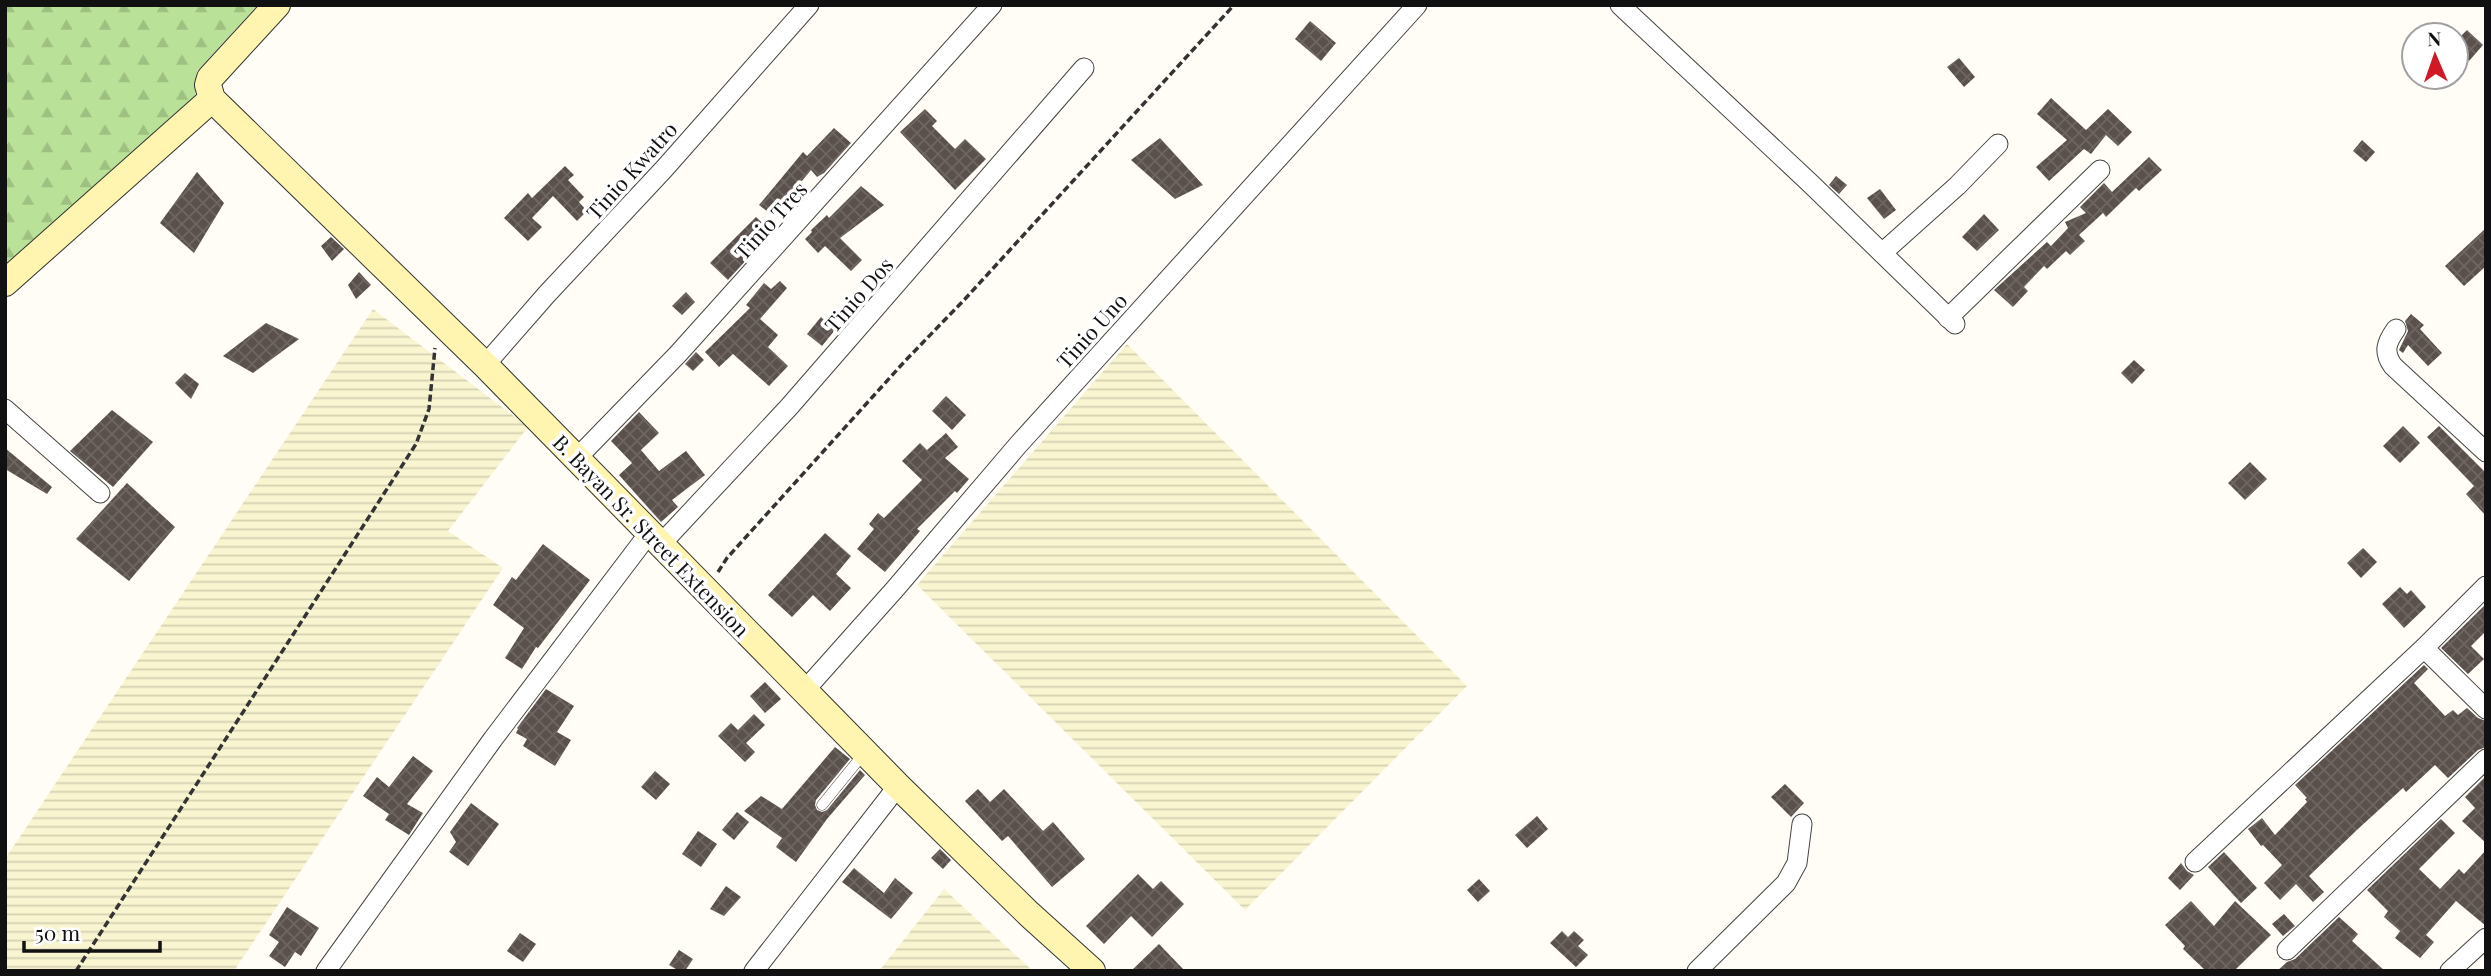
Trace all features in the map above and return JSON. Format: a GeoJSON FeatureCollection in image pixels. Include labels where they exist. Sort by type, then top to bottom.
{"type":"FeatureCollection","features":[{"type":"Feature","properties":{"kind":"street"},"geometry":{"type":"LineString","coordinates":[[5,283],[212,99],[208,85],[215,70],[277,5]]}},
{"type":"Feature","properties":{"kind":"street","name":"Tinio Kwatro"},"geometry":{"type":"LineString","coordinates":[[485,365],[809,5]]}},
{"type":"Feature","properties":{"kind":"street","name":"Tinio Tres"},"geometry":{"type":"LineString","coordinates":[[576,459],[687,345],[992,5]]}},
{"type":"Feature","properties":{"kind":"street","name":"Tinio Uno"},"geometry":{"type":"LineString","coordinates":[[804,690],[1018,445],[1417,5]]}},
{"type":"Feature","properties":{"kind":"street"},"geometry":{"type":"LineString","coordinates":[[1620,5],[1951,321],[2100,170]]}},
{"type":"Feature","properties":{"kind":"street","name":"Tinio Dos"},"geometry":{"type":"LineString","coordinates":[[326,971],[493,739],[656,538],[789,407],[1084,68]]}},
{"type":"Feature","properties":{"kind":"street","name":"B. Bayan Sr. Street Extension"},"geometry":{"type":"LineString","coordinates":[[212,99],[485,365],[898,786],[1029,914],[1092,971]]}},
{"type":"Feature","properties":{"kind":"street"},"geometry":{"type":"LineString","coordinates":[[1882,253],[1957,186],[1998,144]]}},
{"type":"Feature","properties":{"kind":"street"},"geometry":{"type":"LineString","coordinates":[[2396,329],[2388,340],[2386,350],[2393,366],[2486,452]]}},
{"type":"Feature","properties":{"kind":"street"},"geometry":{"type":"LineString","coordinates":[[5,410],[100,493]]}},
{"type":"Feature","properties":{"kind":"street"},"geometry":{"type":"LineString","coordinates":[[2195,862],[2424,648],[2486,586]]}},
{"type":"Feature","properties":{"kind":"street"},"geometry":{"type":"LineString","coordinates":[[2424,648],[2486,709]]}},
{"type":"Feature","properties":{"kind":"street"},"geometry":{"type":"LineString","coordinates":[[2287,950],[2486,759]]}},
{"type":"Feature","properties":{"kind":"street"},"geometry":{"type":"LineString","coordinates":[[754,971],[898,786]]}},
{"type":"Feature","properties":{"kind":"street"},"geometry":{"type":"LineString","coordinates":[[1697,971],[1786,883],[1797,863],[1802,824]]}},
{"type":"Feature","properties":{"kind":"street"},"geometry":{"type":"LineString","coordinates":[[2450,971],[2486,938]]}},
{"type":"Feature","properties":{"kind":"lane"},"geometry":{"type":"LineString","coordinates":[[822,806],[865,752]]}},
{"type":"Feature","properties":{"kind":"path"},"geometry":{"type":"LineString","coordinates":[[705,592],[727,558],[896,370],[965,299],[1234,5]]}},
{"type":"Feature","properties":{"kind":"path"},"geometry":{"type":"LineString","coordinates":[[76,971],[416,444],[429,409],[430,378],[441,322]]}},
{"type":"Feature","properties":{"kind":"shaded area"},"geometry":{"type":"Polygon","coordinates":[[[373,309],[528,427],[448,531],[503,568],[234,971],[5,971],[5,859],[373,309]]]}},
{"type":"Feature","properties":{"kind":"shaded area"},"geometry":{"type":"Polygon","coordinates":[[[1127,344],[1467,686],[1245,910],[917,585],[1127,344]]]}},
{"type":"Feature","properties":{"kind":"shaded area"},"geometry":{"type":"Polygon","coordinates":[[[944,889],[1033,971],[879,971],[944,889]]]}},
{"type":"Feature","properties":{"kind":"green space"},"geometry":{"type":"Polygon","coordinates":[[[5,5],[258,5],[197,71],[195,98],[5,277],[5,5]]]}},
{"type":"Feature","properties":{"kind":"building"},"geometry":{"type":"Polygon","coordinates":[[[1310,21],[1336,43],[1321,61],[1295,39],[1310,21]]]}},
{"type":"Feature","properties":{"kind":"building"},"geometry":{"type":"Polygon","coordinates":[[[2470,33],[2483,45],[2470,60],[2470,33]]]}},
{"type":"Feature","properties":{"kind":"building"},"geometry":{"type":"Polygon","coordinates":[[[1959,58],[1975,77],[1964,87],[1947,67],[1959,58]]]}},
{"type":"Feature","properties":{"kind":"building"},"geometry":{"type":"Polygon","coordinates":[[[2051,98],[2086,130],[2108,109],[2132,132],[2118,146],[2106,135],[2091,154],[2084,149],[2049,181],[2036,167],[2067,140],[2037,114],[2051,98]]]}},
{"type":"Feature","properties":{"kind":"building"},"geometry":{"type":"Polygon","coordinates":[[[925,109],[937,121],[932,126],[955,149],[965,139],[986,159],[955,190],[900,132],[925,109]]]}},
{"type":"Feature","properties":{"kind":"building"},"geometry":{"type":"Polygon","coordinates":[[[834,128],[851,143],[824,173],[817,177],[811,170],[773,216],[759,205],[803,152],[807,156],[834,128]]]}},
{"type":"Feature","properties":{"kind":"building"},"geometry":{"type":"Polygon","coordinates":[[[1160,138],[1203,185],[1175,199],[1131,160],[1160,138]]]}},
{"type":"Feature","properties":{"kind":"building"},"geometry":{"type":"Polygon","coordinates":[[[2362,140],[2375,152],[2366,162],[2353,151],[2362,140]]]}},
{"type":"Feature","properties":{"kind":"building"},"geometry":{"type":"Polygon","coordinates":[[[2149,157],[2162,170],[2139,191],[2136,188],[2106,217],[2103,213],[2079,235],[2085,241],[2070,255],[2066,251],[2047,269],[2044,266],[2024,287],[2028,291],[2013,307],[1994,290],[2047,242],[2051,246],[2068,228],[2065,222],[2086,213],[2080,207],[2104,183],[2112,192],[2149,157]]]}},
{"type":"Feature","properties":{"kind":"building"},"geometry":{"type":"Polygon","coordinates":[[[565,166],[574,175],[568,180],[584,197],[579,202],[587,211],[577,221],[553,196],[532,218],[542,227],[528,241],[504,218],[528,193],[532,198],[565,166]]]}},
{"type":"Feature","properties":{"kind":"building"},"geometry":{"type":"Polygon","coordinates":[[[197,172],[224,203],[194,253],[160,223],[197,172]]]}},
{"type":"Feature","properties":{"kind":"building"},"geometry":{"type":"Polygon","coordinates":[[[1836,176],[1847,185],[1839,194],[1829,185],[1836,176]]]}},
{"type":"Feature","properties":{"kind":"building"},"geometry":{"type":"Polygon","coordinates":[[[861,186],[884,205],[840,238],[862,260],[851,271],[825,246],[818,253],[805,239],[811,230],[827,215],[829,218],[861,186]]]}},
{"type":"Feature","properties":{"kind":"building"},"geometry":{"type":"Polygon","coordinates":[[[1880,189],[1896,210],[1884,219],[1867,198],[1880,189]]]}},
{"type":"Feature","properties":{"kind":"building"},"geometry":{"type":"Polygon","coordinates":[[[1984,214],[1999,230],[1977,251],[1962,237],[1984,214]]]}},
{"type":"Feature","properties":{"kind":"building"},"geometry":{"type":"Polygon","coordinates":[[[756,217],[772,232],[728,280],[710,263],[756,217]]]}},
{"type":"Feature","properties":{"kind":"building"},"geometry":{"type":"Polygon","coordinates":[[[2486,228],[2486,266],[2464,286],[2445,266],[2486,228]]]}},
{"type":"Feature","properties":{"kind":"building"},"geometry":{"type":"Polygon","coordinates":[[[331,237],[344,249],[332,261],[321,246],[331,237]]]}},
{"type":"Feature","properties":{"kind":"building"},"geometry":{"type":"Polygon","coordinates":[[[359,272],[371,285],[356,299],[348,285],[359,272]]]}},
{"type":"Feature","properties":{"kind":"building"},"geometry":{"type":"Polygon","coordinates":[[[780,281],[787,288],[760,319],[778,335],[768,347],[788,366],[769,386],[733,354],[719,367],[705,352],[750,308],[746,305],[764,283],[771,289],[780,281]]]}},
{"type":"Feature","properties":{"kind":"building"},"geometry":{"type":"Polygon","coordinates":[[[686,292],[695,302],[682,315],[672,306],[686,292]]]}},
{"type":"Feature","properties":{"kind":"building"},"geometry":{"type":"Polygon","coordinates":[[[2411,314],[2424,325],[2420,329],[2442,353],[2428,366],[2408,345],[2403,353],[2399,350],[2408,331],[2405,321],[2411,314]]]}},
{"type":"Feature","properties":{"kind":"building"},"geometry":{"type":"Polygon","coordinates":[[[821,317],[835,330],[822,346],[807,334],[821,317]]]}},
{"type":"Feature","properties":{"kind":"building"},"geometry":{"type":"Polygon","coordinates":[[[266,323],[299,339],[253,373],[223,356],[266,323]]]}},
{"type":"Feature","properties":{"kind":"building"},"geometry":{"type":"Polygon","coordinates":[[[696,352],[704,360],[693,371],[685,364],[696,352]]]}},
{"type":"Feature","properties":{"kind":"building"},"geometry":{"type":"Polygon","coordinates":[[[2134,360],[2145,370],[2132,384],[2121,373],[2134,360]]]}},
{"type":"Feature","properties":{"kind":"building"},"geometry":{"type":"Polygon","coordinates":[[[185,373],[199,384],[191,399],[175,383],[185,373]]]}},
{"type":"Feature","properties":{"kind":"building"},"geometry":{"type":"Polygon","coordinates":[[[946,396],[966,415],[952,430],[932,411],[946,396]]]}},
{"type":"Feature","properties":{"kind":"building"},"geometry":{"type":"Polygon","coordinates":[[[112,410],[153,442],[113,487],[70,451],[112,410]]]}},
{"type":"Feature","properties":{"kind":"building"},"geometry":{"type":"Polygon","coordinates":[[[639,412],[659,433],[641,450],[659,471],[686,451],[705,475],[672,500],[678,507],[661,522],[619,475],[632,463],[611,441],[639,412]]]}},
{"type":"Feature","properties":{"kind":"building"},"geometry":{"type":"Polygon","coordinates":[[[2403,426],[2420,443],[2400,463],[2383,446],[2403,426]]]}},
{"type":"Feature","properties":{"kind":"building"},"geometry":{"type":"Polygon","coordinates":[[[2439,426],[2486,473],[2486,516],[2466,494],[2474,486],[2427,437],[2439,426]]]}},
{"type":"Feature","properties":{"kind":"building"},"geometry":{"type":"Polygon","coordinates":[[[946,433],[958,447],[945,458],[969,479],[917,529],[920,531],[885,572],[857,549],[874,529],[869,524],[878,513],[884,518],[922,480],[902,461],[920,443],[927,450],[946,433]]]}},
{"type":"Feature","properties":{"kind":"building"},"geometry":{"type":"Polygon","coordinates":[[[5,448],[52,487],[47,494],[5,469],[5,448]]]}},
{"type":"Feature","properties":{"kind":"building"},"geometry":{"type":"Polygon","coordinates":[[[2250,462],[2267,479],[2245,500],[2228,483],[2250,462]]]}},
{"type":"Feature","properties":{"kind":"building"},"geometry":{"type":"Polygon","coordinates":[[[127,483],[175,527],[129,581],[76,539],[127,483]]]}},
{"type":"Feature","properties":{"kind":"building"},"geometry":{"type":"Polygon","coordinates":[[[825,533],[851,556],[836,574],[851,588],[830,611],[813,595],[792,617],[768,595],[825,533]]]}},
{"type":"Feature","properties":{"kind":"building"},"geometry":{"type":"Polygon","coordinates":[[[543,544],[590,580],[538,648],[536,647],[522,669],[505,658],[524,628],[493,605],[512,577],[516,580],[543,544]]]}},
{"type":"Feature","properties":{"kind":"building"},"geometry":{"type":"Polygon","coordinates":[[[2363,548],[2377,562],[2361,578],[2347,563],[2363,548]]]}},
{"type":"Feature","properties":{"kind":"building"},"geometry":{"type":"Polygon","coordinates":[[[2400,587],[2407,594],[2411,590],[2426,607],[2404,628],[2382,604],[2400,587]]]}},
{"type":"Feature","properties":{"kind":"building"},"geometry":{"type":"Polygon","coordinates":[[[2486,604],[2486,631],[2471,646],[2484,659],[2468,674],[2441,648],[2486,604]]]}},
{"type":"Feature","properties":{"kind":"building"},"geometry":{"type":"Polygon","coordinates":[[[2424,665],[2428,669],[2414,683],[2445,716],[2453,710],[2458,715],[2467,708],[2486,721],[2486,747],[2478,750],[2448,778],[2435,765],[2406,792],[2403,788],[2309,876],[2324,892],[2313,902],[2296,884],[2280,900],[2264,883],[2282,865],[2261,846],[2248,829],[2262,818],[2275,835],[2307,802],[2307,798],[2295,785],[2424,665]]]}},
{"type":"Feature","properties":{"kind":"building"},"geometry":{"type":"Polygon","coordinates":[[[765,682],[781,699],[765,713],[750,696],[765,682]]]}},
{"type":"Feature","properties":{"kind":"building"},"geometry":{"type":"Polygon","coordinates":[[[546,689],[574,706],[557,732],[571,740],[555,766],[523,746],[527,739],[516,733],[546,689]]]}},
{"type":"Feature","properties":{"kind":"building"},"geometry":{"type":"Polygon","coordinates":[[[754,714],[765,725],[746,743],[755,752],[745,762],[718,736],[731,723],[738,730],[754,714]]]}},
{"type":"Feature","properties":{"kind":"building"},"geometry":{"type":"Polygon","coordinates":[[[835,747],[850,759],[816,800],[817,810],[827,810],[860,770],[865,775],[827,819],[796,862],[776,847],[782,838],[744,811],[761,796],[782,809],[835,747]]]}},
{"type":"Feature","properties":{"kind":"building"},"geometry":{"type":"Polygon","coordinates":[[[413,756],[433,771],[407,804],[423,813],[409,835],[385,820],[389,814],[363,796],[377,777],[389,787],[413,756]]]}},
{"type":"Feature","properties":{"kind":"building"},"geometry":{"type":"Polygon","coordinates":[[[655,771],[670,784],[656,800],[641,787],[655,771]]]}},
{"type":"Feature","properties":{"kind":"building"},"geometry":{"type":"Polygon","coordinates":[[[2486,776],[2486,843],[2462,821],[2475,808],[2465,797],[2486,776]]]}},
{"type":"Feature","properties":{"kind":"building"},"geometry":{"type":"Polygon","coordinates":[[[1785,784],[1804,803],[1791,817],[1771,797],[1785,784]]]}},
{"type":"Feature","properties":{"kind":"building"},"geometry":{"type":"Polygon","coordinates":[[[978,789],[990,802],[1004,789],[1043,831],[1053,822],[1085,859],[1052,887],[1008,836],[1002,841],[965,801],[978,789]]]}},
{"type":"Feature","properties":{"kind":"building"},"geometry":{"type":"Polygon","coordinates":[[[471,803],[499,824],[468,866],[449,852],[456,842],[450,832],[471,803]]]}},
{"type":"Feature","properties":{"kind":"building"},"geometry":{"type":"Polygon","coordinates":[[[737,812],[749,822],[734,840],[722,830],[737,812]]]}},
{"type":"Feature","properties":{"kind":"building"},"geometry":{"type":"Polygon","coordinates":[[[1537,816],[1548,829],[1527,848],[1515,835],[1537,816]]]}},
{"type":"Feature","properties":{"kind":"building"},"geometry":{"type":"Polygon","coordinates":[[[2441,819],[2455,833],[2419,869],[2440,889],[2459,869],[2464,874],[2486,850],[2486,926],[2456,901],[2426,935],[2434,942],[2420,958],[2395,938],[2400,931],[2384,917],[2388,911],[2367,890],[2441,819]]]}},
{"type":"Feature","properties":{"kind":"building"},"geometry":{"type":"Polygon","coordinates":[[[698,831],[717,844],[701,867],[682,854],[698,831]]]}},
{"type":"Feature","properties":{"kind":"building"},"geometry":{"type":"Polygon","coordinates":[[[940,849],[951,860],[943,869],[931,858],[940,849]]]}},
{"type":"Feature","properties":{"kind":"building"},"geometry":{"type":"Polygon","coordinates":[[[2224,852],[2257,888],[2241,903],[2208,867],[2224,852]]]}},
{"type":"Feature","properties":{"kind":"building"},"geometry":{"type":"Polygon","coordinates":[[[2181,863],[2194,875],[2180,890],[2168,878],[2181,863]]]}},
{"type":"Feature","properties":{"kind":"building"},"geometry":{"type":"Polygon","coordinates":[[[854,868],[884,893],[895,878],[913,893],[891,919],[842,882],[854,868]]]}},
{"type":"Feature","properties":{"kind":"building"},"geometry":{"type":"Polygon","coordinates":[[[1138,874],[1153,889],[1161,881],[1184,904],[1152,937],[1131,916],[1104,944],[1086,926],[1138,874]]]}},
{"type":"Feature","properties":{"kind":"building"},"geometry":{"type":"Polygon","coordinates":[[[1479,879],[1490,891],[1478,902],[1467,890],[1479,879]]]}},
{"type":"Feature","properties":{"kind":"building"},"geometry":{"type":"Polygon","coordinates":[[[726,886],[741,897],[724,916],[710,909],[726,886]]]}},
{"type":"Feature","properties":{"kind":"building"},"geometry":{"type":"Polygon","coordinates":[[[2191,901],[2214,926],[2235,901],[2271,935],[2234,971],[2206,971],[2183,949],[2185,946],[2165,925],[2191,901]]]}},
{"type":"Feature","properties":{"kind":"building"},"geometry":{"type":"Polygon","coordinates":[[[287,907],[319,928],[301,956],[295,952],[285,967],[269,956],[279,942],[269,935],[287,907]]]}},
{"type":"Feature","properties":{"kind":"building"},"geometry":{"type":"Polygon","coordinates":[[[2284,914],[2295,926],[2283,936],[2272,924],[2284,914]]]}},
{"type":"Feature","properties":{"kind":"building"},"geometry":{"type":"Polygon","coordinates":[[[2339,917],[2358,934],[2352,941],[2385,971],[2277,971],[2295,959],[2339,917]]]}},
{"type":"Feature","properties":{"kind":"building"},"geometry":{"type":"Polygon","coordinates":[[[1562,931],[1568,937],[1574,931],[1584,940],[1578,946],[1588,955],[1576,967],[1550,943],[1562,931]]]}},
{"type":"Feature","properties":{"kind":"building"},"geometry":{"type":"Polygon","coordinates":[[[520,933],[536,944],[523,962],[507,951],[520,933]]]}},
{"type":"Feature","properties":{"kind":"building"},"geometry":{"type":"Polygon","coordinates":[[[1159,944],[1185,971],[1131,971],[1159,944]]]}},
{"type":"Feature","properties":{"kind":"building"},"geometry":{"type":"Polygon","coordinates":[[[679,950],[693,959],[685,971],[679,971],[669,965],[679,950]]]}}]}
